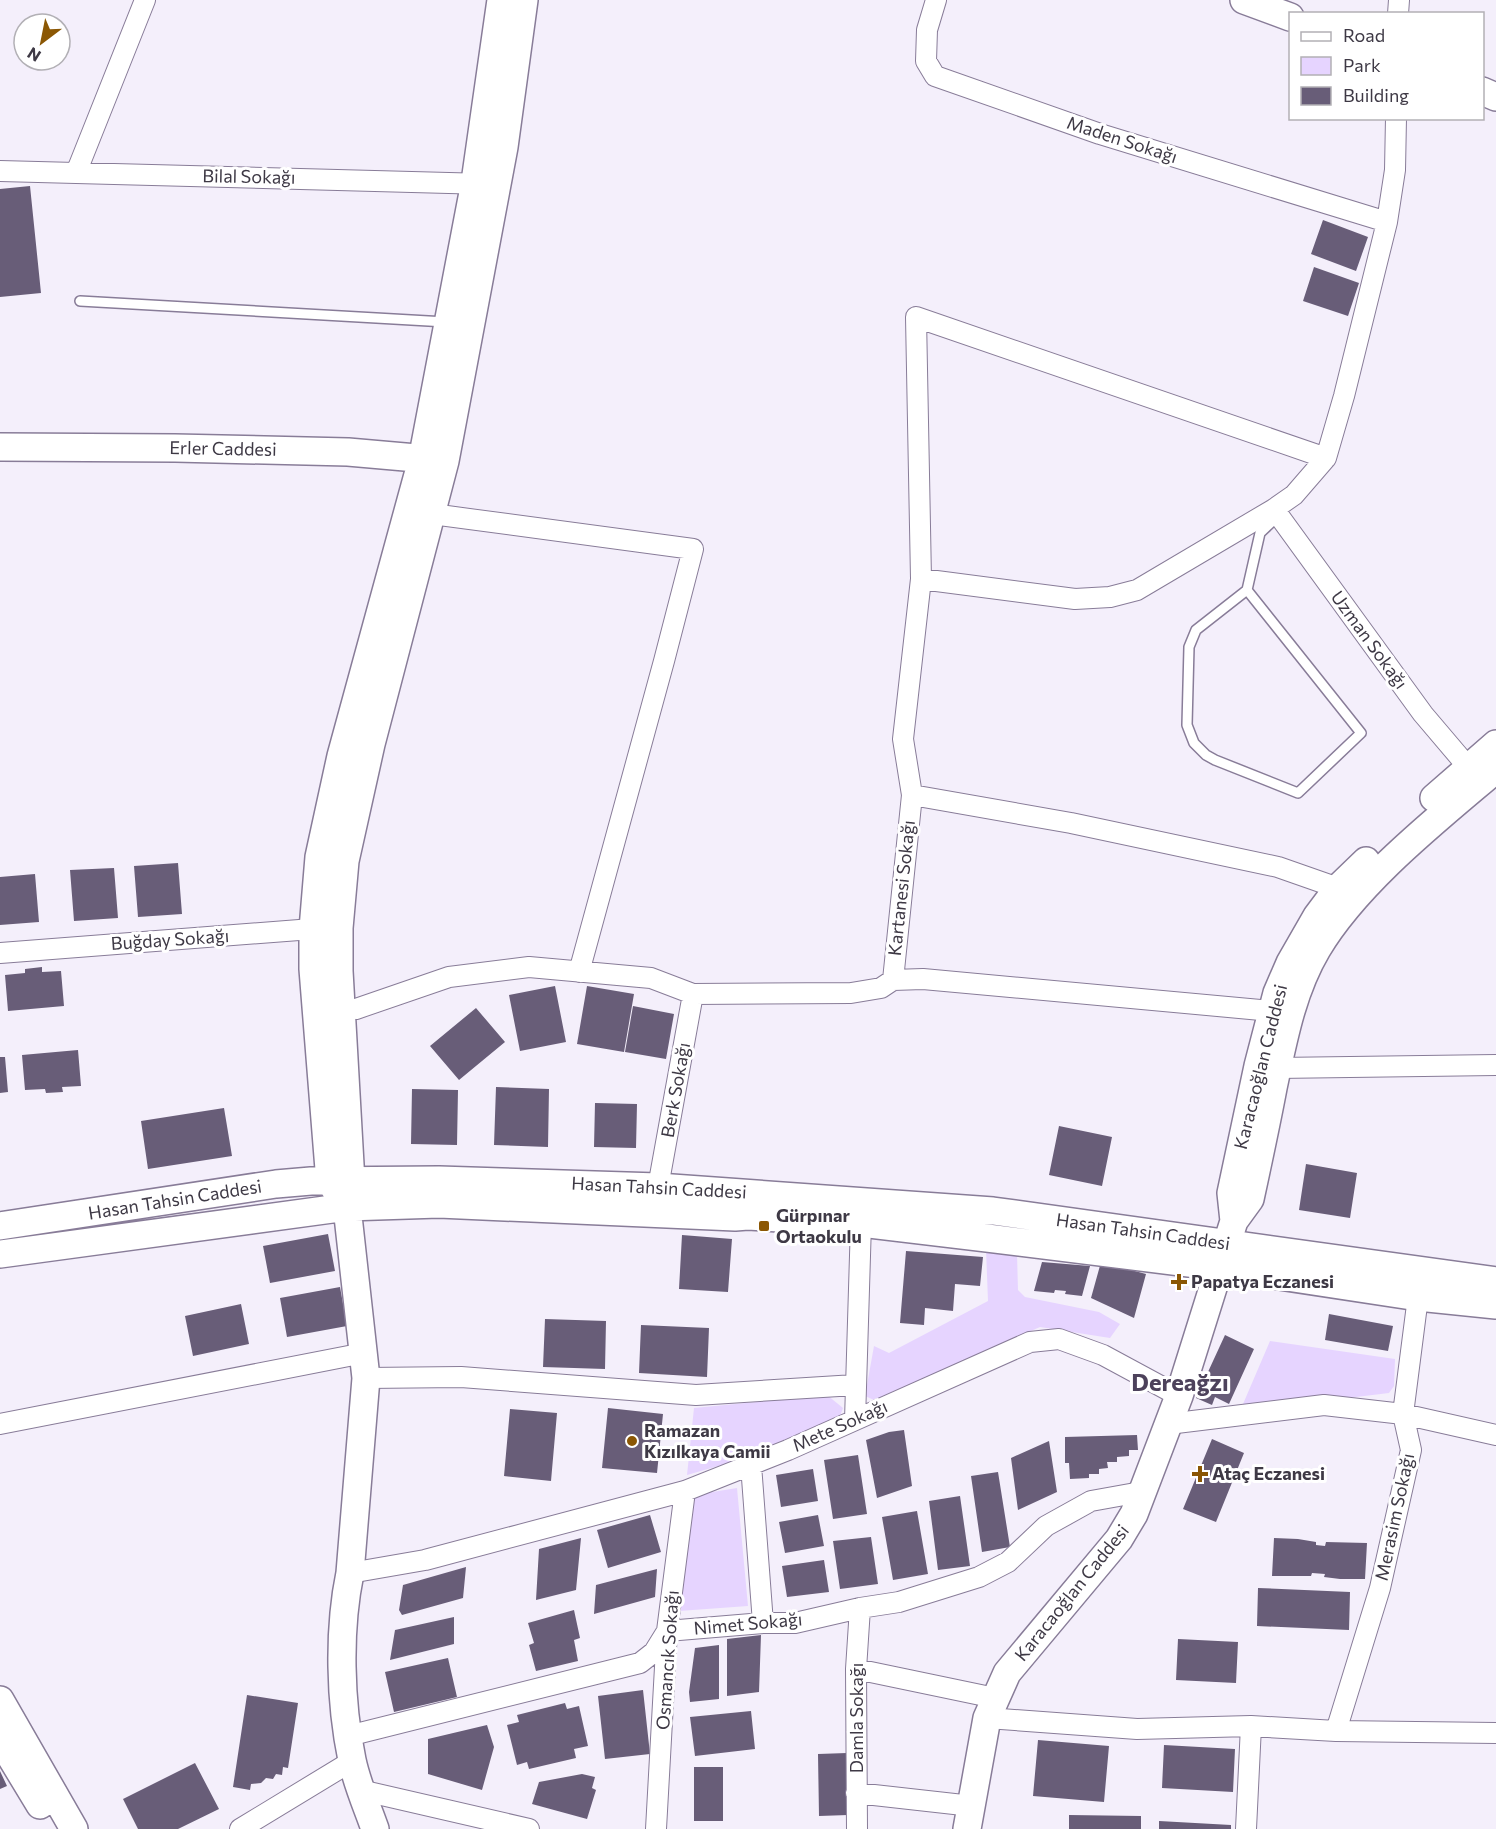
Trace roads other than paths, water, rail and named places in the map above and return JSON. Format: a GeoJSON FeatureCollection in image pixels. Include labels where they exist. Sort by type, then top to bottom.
{"type":"FeatureCollection","features":[{"type":"Feature","properties":{"kind":"main road"},"geometry":{"type":"LineString","coordinates":[[375,1829],[360,1790],[350,1749],[342,1678],[345,1597],[350,1573],[365,1365],[313,969],[312,929],[320,857],[341,756],[434,460],[486,184],[501,0]]}},
{"type":"Feature","properties":{"kind":"main road"},"geometry":{"type":"LineString","coordinates":[[343,1190],[339,928],[345,861],[371,744],[432,514],[434,460],[448,322],[486,184],[504,147],[524,0]]}},
{"type":"Feature","properties":{"kind":"main road"},"geometry":{"type":"LineString","coordinates":[[1244,0],[1289,17]]}},
{"type":"Feature","properties":{"kind":"main road","name":"Erler Caddesi"},"geometry":{"type":"LineString","coordinates":[[0,447],[348,452],[434,460]]}},
{"type":"Feature","properties":{"kind":"main road","name":"Karacaoğlan Caddesi"},"geometry":{"type":"LineString","coordinates":[[1228,1244],[1231,1193],[1258,1066],[1281,1012],[1316,950],[1337,919],[1482,773],[1496,744]]}},
{"type":"Feature","properties":{"kind":"main road","name":"Karacaoğlan Caddesi"},"geometry":{"type":"LineString","coordinates":[[970,1818],[991,1708],[1007,1674],[1119,1539],[1134,1514],[1179,1396],[1228,1244],[1250,1199],[1277,1068],[1281,1012],[1277,993],[1290,963],[1317,916],[1338,888],[1385,843],[1482,773]]}},
{"type":"Feature","properties":{"kind":"main road","name":"Hasan Tahsin Caddesi"},"geometry":{"type":"LineString","coordinates":[[0,1254],[343,1190],[439,1180],[658,1187],[993,1212],[1496,1281]]}},
{"type":"Feature","properties":{"kind":"main road","name":"Hasan Tahsin Caddesi"},"geometry":{"type":"LineString","coordinates":[[0,1226],[276,1184],[343,1190],[439,1204],[748,1216],[1228,1244],[1418,1297],[1496,1305]]}},
{"type":"Feature","properties":{"kind":"main road"},"geometry":{"type":"LineString","coordinates":[[0,1700],[74,1829]]}},
{"type":"Feature","properties":{"kind":"main road"},"geometry":{"type":"LineString","coordinates":[[0,1739],[55,1829]]}},
{"type":"Feature","properties":{"kind":"street"},"geometry":{"type":"LineString","coordinates":[[76,173],[145,0]]}},
{"type":"Feature","properties":{"kind":"street","name":"Maden Sokağı"},"geometry":{"type":"LineString","coordinates":[[936,0],[927,30],[926,61],[935,76],[1100,134],[1387,222]]}},
{"type":"Feature","properties":{"kind":"street"},"geometry":{"type":"LineString","coordinates":[[921,579],[1075,599],[1110,597],[1137,590],[1277,512],[1326,458],[1344,396],[1387,222],[1395,170],[1396,120]]}},
{"type":"Feature","properties":{"kind":"street","name":"Bilal Sokağı"},"geometry":{"type":"LineString","coordinates":[[0,171],[486,184]]}},
{"type":"Feature","properties":{"kind":"street","name":"Kartanesi Sokağı"},"geometry":{"type":"LineString","coordinates":[[893,980],[912,795],[903,740],[921,579],[916,317],[1326,458]]}},
{"type":"Feature","properties":{"kind":"street","name":"Uzman Sokağı"},"geometry":{"type":"LineString","coordinates":[[1277,512],[1423,714],[1482,773]]}},
{"type":"Feature","properties":{"kind":"street"},"geometry":{"type":"LineString","coordinates":[[432,514],[693,549],[579,972]]}},
{"type":"Feature","properties":{"kind":"street"},"geometry":{"type":"LineString","coordinates":[[912,795],[1071,823],[1278,867],[1338,888]]}},
{"type":"Feature","properties":{"kind":"street","name":"Buğday Sokağı"},"geometry":{"type":"LineString","coordinates":[[0,953],[339,928]]}},
{"type":"Feature","properties":{"kind":"street"},"geometry":{"type":"LineString","coordinates":[[356,1010],[449,977],[529,967],[651,978],[693,994],[850,993],[881,988],[893,980],[923,979],[1281,1012]]}},
{"type":"Feature","properties":{"kind":"street","name":"Berk Sokağı"},"geometry":{"type":"LineString","coordinates":[[658,1187],[693,994]]}},
{"type":"Feature","properties":{"kind":"street"},"geometry":{"type":"LineString","coordinates":[[1277,1068],[1496,1065]]}},
{"type":"Feature","properties":{"kind":"street"},"geometry":{"type":"LineString","coordinates":[[855,1420],[861,1222]]}},
{"type":"Feature","properties":{"kind":"street","name":"Merasim Sokağı"},"geometry":{"type":"LineString","coordinates":[[1336,1731],[1380,1588],[1411,1450],[1403,1414],[1418,1297]]}},
{"type":"Feature","properties":{"kind":"street","name":"Mete Sokağı"},"geometry":{"type":"LineString","coordinates":[[350,1573],[425,1560],[685,1491],[751,1465],[1030,1342],[1059,1339],[1103,1355],[1179,1396]]}},
{"type":"Feature","properties":{"kind":"street"},"geometry":{"type":"LineString","coordinates":[[0,1424],[365,1365],[461,1377],[696,1395],[855,1385]]}},
{"type":"Feature","properties":{"kind":"street"},"geometry":{"type":"LineString","coordinates":[[1168,1424],[1324,1405],[1403,1414],[1496,1435]]}},
{"type":"Feature","properties":{"kind":"street"},"geometry":{"type":"LineString","coordinates":[[751,1465],[763,1623]]}},
{"type":"Feature","properties":{"kind":"street","name":"Osmancık Sokağı"},"geometry":{"type":"LineString","coordinates":[[656,1829],[668,1631],[685,1491]]}},
{"type":"Feature","properties":{"kind":"street","name":"Nimet Sokağı"},"geometry":{"type":"LineString","coordinates":[[240,1829],[350,1749],[640,1663],[654,1652],[668,1631],[763,1623],[795,1623],[860,1608],[899,1602],[979,1577],[1008,1562],[1046,1526],[1091,1501],[1141,1492]]}},
{"type":"Feature","properties":{"kind":"street","name":"Damla Sokağı"},"geometry":{"type":"LineString","coordinates":[[857,1829],[856,1669],[860,1608]]}},
{"type":"Feature","properties":{"kind":"street"},"geometry":{"type":"LineString","coordinates":[[856,1669],[991,1708],[1137,1729],[1251,1726],[1336,1731],[1496,1733]]}},
{"type":"Feature","properties":{"kind":"street"},"geometry":{"type":"LineString","coordinates":[[1246,1829],[1251,1726]]}},
{"type":"Feature","properties":{"kind":"street"},"geometry":{"type":"LineString","coordinates":[[360,1790],[529,1829]]}},
{"type":"Feature","properties":{"kind":"street"},"geometry":{"type":"LineString","coordinates":[[856,1793],[970,1818]]}},
{"type":"Feature","properties":{"kind":"lane"},"geometry":{"type":"LineString","coordinates":[[80,301],[448,322]]}},
{"type":"Feature","properties":{"kind":"lane"},"geometry":{"type":"LineString","coordinates":[[1247,590],[1360,732],[1298,793],[1206,755],[1194,743],[1187,725],[1189,647],[1192,635],[1200,626],[1247,590],[1260,533],[1277,512]]}},
{"type":"Feature","properties":{"kind":"place","name":"Gürpınar Ortaokulu"},"geometry":{"type":"Point","coordinates":[764,1226]}},
{"type":"Feature","properties":{"kind":"place","name":"Papatya Eczanesi"},"geometry":{"type":"Point","coordinates":[1179,1282]}},
{"type":"Feature","properties":{"kind":"place","name":"Ramazan Kızılkaya Camii"},"geometry":{"type":"Point","coordinates":[632,1441]}},
{"type":"Feature","properties":{"kind":"place","name":"Ataç Eczanesi"},"geometry":{"type":"Point","coordinates":[1200,1474]}},
{"type":"Feature","properties":{"kind":"district","name":"Dereağzı"},"geometry":{"type":"Point","coordinates":[1180,1383]}}]}
